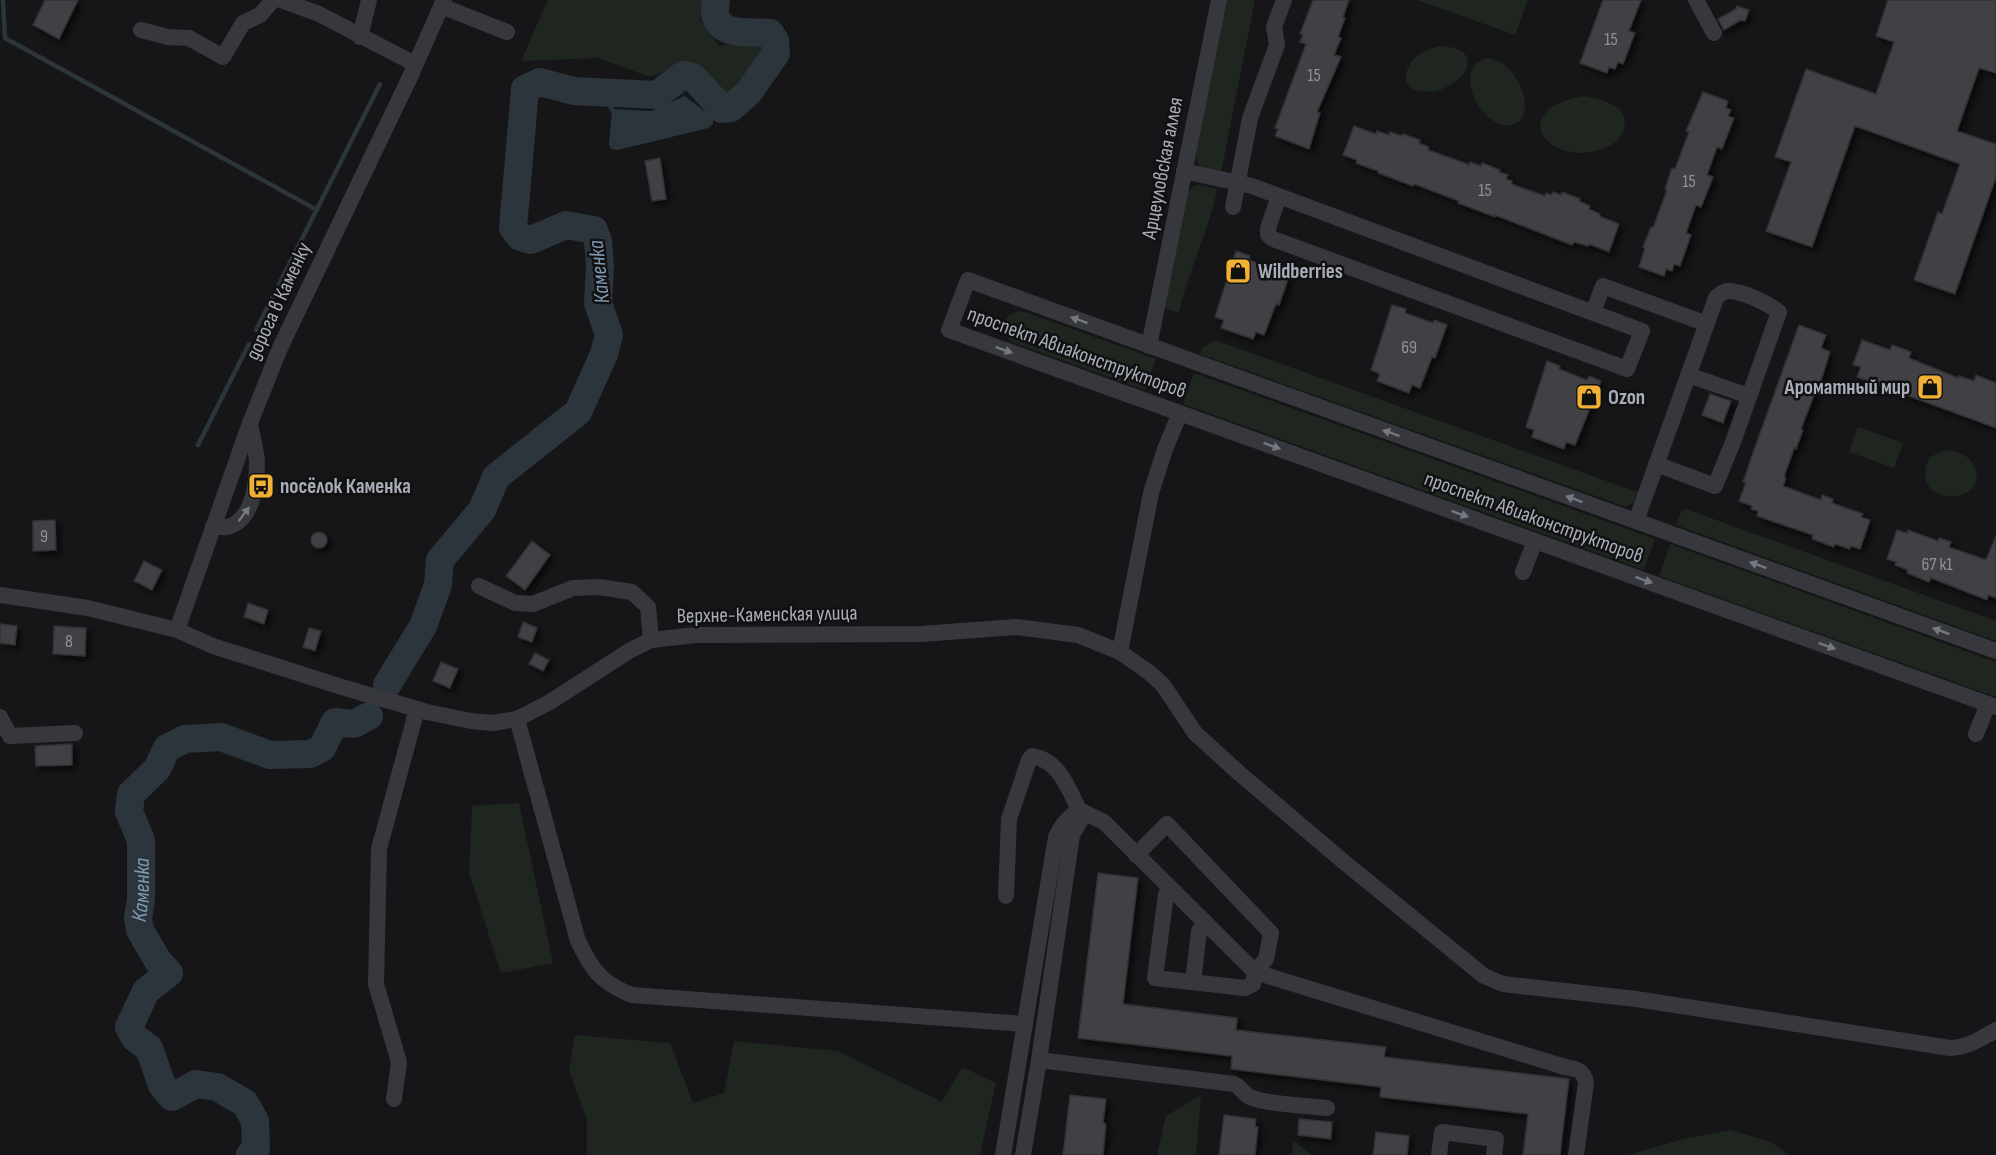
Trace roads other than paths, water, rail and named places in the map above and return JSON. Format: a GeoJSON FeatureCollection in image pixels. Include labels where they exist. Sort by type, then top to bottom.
{"type":"FeatureCollection","features":[{"type":"Feature","properties":{"kind":"street"},"geometry":{"type":"LineString","coordinates":[[141,30],[168,37],[189,38],[224,57],[243,23],[260,15],[273,0]]}},
{"type":"Feature","properties":{"kind":"street"},"geometry":{"type":"LineString","coordinates":[[281,0],[319,14],[415,64]]}},
{"type":"Feature","properties":{"kind":"street"},"geometry":{"type":"LineString","coordinates":[[360,37],[369,0]]}},
{"type":"Feature","properties":{"kind":"street","name":"Арцеуловская аллея"},"geometry":{"type":"LineString","coordinates":[[1149,346],[1219,0]]}},
{"type":"Feature","properties":{"kind":"street"},"geometry":{"type":"LineString","coordinates":[[1233,207],[1250,118],[1277,45],[1274,27],[1284,0]]}},
{"type":"Feature","properties":{"kind":"street"},"geometry":{"type":"LineString","coordinates":[[1696,0],[1714,33]]}},
{"type":"Feature","properties":{"kind":"street"},"geometry":{"type":"LineString","coordinates":[[442,3],[507,32]]}},
{"type":"Feature","properties":{"kind":"street","name":"дорога в Каменку"},"geometry":{"type":"LineString","coordinates":[[177,630],[250,423],[280,348],[442,3]]}},
{"type":"Feature","properties":{"kind":"street"},"geometry":{"type":"LineString","coordinates":[[1184,171],[1238,182],[1280,196],[1642,331],[1627,369],[1273,239],[1268,235],[1268,228],[1280,196]]}},
{"type":"Feature","properties":{"kind":"street","name":"проспект Авиаконструкторов"},"geometry":{"type":"LineString","coordinates":[[1992,706],[949,330],[968,280],[1996,651]]}},
{"type":"Feature","properties":{"kind":"street"},"geometry":{"type":"LineString","coordinates":[[1593,312],[1603,286],[1707,324]]}},
{"type":"Feature","properties":{"kind":"street"},"geometry":{"type":"LineString","coordinates":[[1636,521],[1656,464],[1689,375],[1716,298],[1723,292],[1732,291],[1769,304],[1779,312],[1715,486],[1656,464]]}},
{"type":"Feature","properties":{"kind":"street"},"geometry":{"type":"LineString","coordinates":[[1689,375],[1749,396]]}},
{"type":"Feature","properties":{"kind":"street"},"geometry":{"type":"LineString","coordinates":[[1120,652],[1151,494],[1165,449],[1180,413]]}},
{"type":"Feature","properties":{"kind":"street"},"geometry":{"type":"LineString","coordinates":[[213,526],[226,527],[237,523],[250,507],[256,480],[257,459],[250,423]]}},
{"type":"Feature","properties":{"kind":"street"},"geometry":{"type":"LineString","coordinates":[[1523,572],[1535,541]]}},
{"type":"Feature","properties":{"kind":"street"},"geometry":{"type":"LineString","coordinates":[[479,586],[515,603],[533,604],[573,588],[599,587],[632,592],[648,607],[651,640]]}},
{"type":"Feature","properties":{"kind":"street","name":"Верхне-Каменская улица"},"geometry":{"type":"LineString","coordinates":[[0,595],[88,608],[177,630],[213,646],[417,709],[471,722],[493,723],[517,719],[550,702],[629,651],[651,640],[696,635],[921,634],[1016,627],[1078,635],[1120,652],[1150,673],[1163,685],[1195,733],[1239,773],[1484,976],[1503,984],[1636,999],[1950,1048],[1960,1048],[1996,1030]]}},
{"type":"Feature","properties":{"kind":"street"},"geometry":{"type":"LineString","coordinates":[[1976,734],[1992,706]]}},
{"type":"Feature","properties":{"kind":"street"},"geometry":{"type":"LineString","coordinates":[[394,1099],[399,1062],[376,984],[379,849],[417,709]]}},
{"type":"Feature","properties":{"kind":"street"},"geometry":{"type":"LineString","coordinates":[[0,717],[10,736],[75,733]]}},
{"type":"Feature","properties":{"kind":"street"},"geometry":{"type":"LineString","coordinates":[[517,719],[578,941],[590,966],[612,987],[632,995],[1025,1024]]}},
{"type":"Feature","properties":{"kind":"street"},"geometry":{"type":"LineString","coordinates":[[1006,896],[1010,819],[1032,756],[1050,763],[1060,773],[1082,811],[1104,822],[1256,972],[1555,1064],[1578,1069],[1584,1075],[1586,1083],[1576,1155]]}},
{"type":"Feature","properties":{"kind":"street"},"geometry":{"type":"LineString","coordinates":[[1003,1155],[1056,837],[1069,816],[1082,811]]}},
{"type":"Feature","properties":{"kind":"street"},"geometry":{"type":"LineString","coordinates":[[1023,1155],[1072,835],[1082,811]]}},
{"type":"Feature","properties":{"kind":"street"},"geometry":{"type":"LineString","coordinates":[[1136,855],[1167,825],[1271,933],[1266,959],[1256,972],[1253,984],[1245,988],[1155,978],[1166,894],[1171,889]]}},
{"type":"Feature","properties":{"kind":"street"},"geometry":{"type":"LineString","coordinates":[[1192,982],[1199,931],[1205,922]]}},
{"type":"Feature","properties":{"kind":"street"},"geometry":{"type":"LineString","coordinates":[[1039,1060],[1234,1084],[1248,1096],[1260,1100],[1327,1108]]}},
{"type":"Feature","properties":{"kind":"street"},"geometry":{"type":"LineString","coordinates":[[1439,1155],[1442,1132],[1496,1139],[1494,1155]]}},
{"type":"Feature","properties":{"kind":"waterway"},"geometry":{"type":"LineString","coordinates":[[3,0],[5,38],[317,210]]}},
{"type":"Feature","properties":{"kind":"waterway","name":"Каменка"},"geometry":{"type":"LineString","coordinates":[[387,685],[423,626],[438,585],[440,560],[482,510],[496,477],[578,412],[604,354],[609,335],[598,303],[600,266],[598,241],[594,230],[566,225],[531,240],[520,237],[513,228],[525,89],[540,82],[574,91],[657,95],[683,75],[693,77],[722,109],[731,108],[749,92],[776,53],[775,41],[770,33],[738,32],[723,27],[715,14],[716,0]]}},
{"type":"Feature","properties":{"kind":"waterway"},"geometry":{"type":"LineString","coordinates":[[256,330],[380,84]]}},
{"type":"Feature","properties":{"kind":"waterway"},"geometry":{"type":"LineString","coordinates":[[604,93],[613,111]]}},
{"type":"Feature","properties":{"kind":"waterway"},"geometry":{"type":"LineString","coordinates":[[198,445],[249,344]]}},
{"type":"Feature","properties":{"kind":"waterway","name":"Каменка"},"geometry":{"type":"LineString","coordinates":[[250,1155],[256,1148],[255,1121],[245,1103],[217,1087],[196,1084],[172,1097],[162,1085],[149,1048],[135,1038],[129,1027],[146,991],[169,973],[158,961],[140,930],[138,918],[141,899],[141,840],[129,812],[131,794],[157,769],[167,748],[185,739],[221,737],[270,755],[310,754],[322,748],[335,722],[354,724],[369,716]]}},
{"type":"Feature","properties":{"kind":"place","name":"Wildberries"},"geometry":{"type":"Point","coordinates":[1238,271]}},
{"type":"Feature","properties":{"kind":"place","name":"Ароматный мир"},"geometry":{"type":"Point","coordinates":[1930,387]}},
{"type":"Feature","properties":{"kind":"place","name":"Ozon"},"geometry":{"type":"Point","coordinates":[1589,397]}},
{"type":"Feature","properties":{"kind":"place","name":"посёлок Каменка"},"geometry":{"type":"Point","coordinates":[261,486]}}]}
